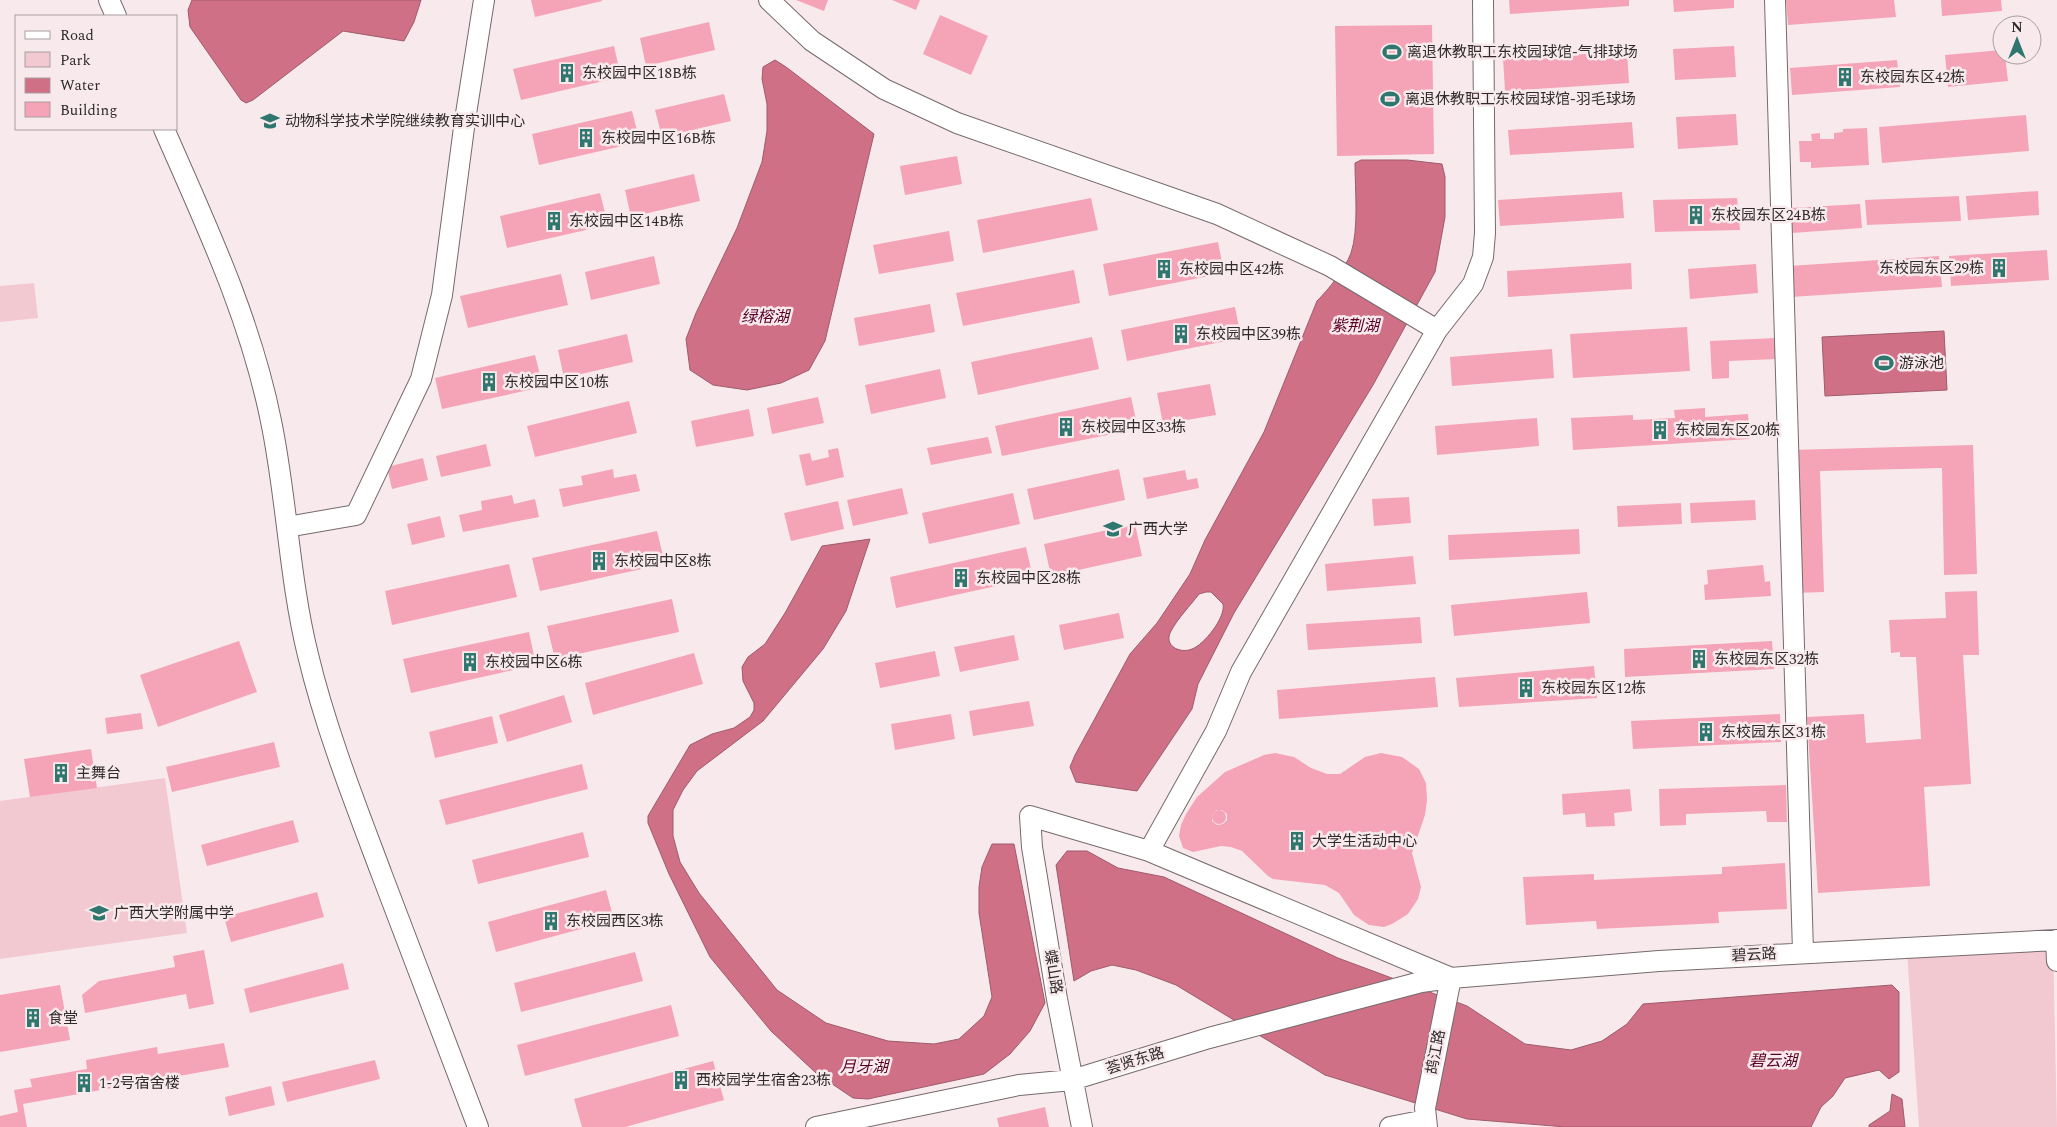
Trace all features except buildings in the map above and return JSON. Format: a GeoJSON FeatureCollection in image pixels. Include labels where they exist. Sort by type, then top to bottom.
{"type":"FeatureCollection","features":[{"type":"Feature","properties":{"kind":"street"},"geometry":{"type":"LineString","coordinates":[[109,0],[116,15]]}},
{"type":"Feature","properties":{"kind":"street"},"geometry":{"type":"LineString","coordinates":[[287,527],[356,515],[421,379],[442,295],[465,120],[484,0]]}},
{"type":"Feature","properties":{"kind":"street"},"geometry":{"type":"LineString","coordinates":[[768,0],[812,41],[890,92],[957,123],[1217,214],[1330,266],[1429,325]]}},
{"type":"Feature","properties":{"kind":"street"},"geometry":{"type":"LineString","coordinates":[[1450,986],[1150,851],[1216,731],[1241,672],[1429,325],[1473,284],[1483,257],[1485,232],[1483,0]]}},
{"type":"Feature","properties":{"kind":"street"},"geometry":{"type":"LineString","coordinates":[[1775,0],[1803,952]]}},
{"type":"Feature","properties":{"kind":"street"},"geometry":{"type":"LineString","coordinates":[[164,130],[228,277],[253,346],[272,422],[297,604],[308,655],[327,721],[357,808],[478,1127]]}},
{"type":"Feature","properties":{"kind":"street","name":"蝶山路"},"geometry":{"type":"LineString","coordinates":[[1082,1127],[1072,1080],[1032,847],[1030,816],[1150,851]]}},
{"type":"Feature","properties":{"kind":"street"},"geometry":{"type":"LineString","coordinates":[[2057,940],[2057,961]]}},
{"type":"Feature","properties":{"kind":"street","name":"碧云路"},"geometry":{"type":"LineString","coordinates":[[1450,986],[1659,960],[2057,940]]}},
{"type":"Feature","properties":{"kind":"street","name":"荟贤东路"},"geometry":{"type":"LineString","coordinates":[[816,1127],[879,1120],[1019,1085],[1072,1080],[1209,1038],[1420,982],[1450,986]]}},
{"type":"Feature","properties":{"kind":"street","name":"鸪江路"},"geometry":{"type":"LineString","coordinates":[[1426,1118],[1450,986]]}},
{"type":"Feature","properties":{"kind":"street"},"geometry":{"type":"LineString","coordinates":[[1390,1127],[1426,1118]]}},
{"type":"Feature","properties":{"kind":"green space"},"geometry":{"type":"Polygon","coordinates":[[[34,283],[38,318],[0,322],[0,286],[34,283]]]}},
{"type":"Feature","properties":{"kind":"green space"},"geometry":{"type":"Polygon","coordinates":[[[165,778],[187,933],[0,959],[0,801],[165,778]]]}},
{"type":"Feature","properties":{"kind":"green space"},"geometry":{"type":"Polygon","coordinates":[[[2053,943],[2057,1127],[1919,1127],[1907,952],[2053,943]]]}},
{"type":"Feature","properties":{"kind":"water"},"geometry":{"type":"Polygon","coordinates":[[[192,0],[421,0],[414,22],[404,41],[343,31],[253,100],[246,103],[241,100],[190,27],[188,10],[192,0]]]}},
{"type":"Feature","properties":{"kind":"water","name":"绿榕湖"},"geometry":{"type":"Polygon","coordinates":[[[775,60],[874,134],[825,341],[809,370],[781,383],[747,390],[713,385],[690,370],[686,339],[696,313],[737,228],[762,162],[767,131],[767,104],[762,79],[763,67],[775,60]]]}},
{"type":"Feature","properties":{"kind":"water","name":"紫荆湖"},"geometry":{"type":"Polygon","coordinates":[[[1361,160],[1407,160],[1442,164],[1445,177],[1445,217],[1435,272],[1373,385],[1234,613],[1198,684],[1192,709],[1137,791],[1076,782],[1070,767],[1075,755],[1130,654],[1157,623],[1190,574],[1205,540],[1264,432],[1317,301],[1327,291],[1345,266],[1351,253],[1355,232],[1355,163],[1361,160]],[[1211,592],[1199,594],[1174,626],[1169,636],[1169,641],[1174,648],[1192,649],[1208,636],[1218,623],[1223,610],[1223,604],[1211,592]]]}},
{"type":"Feature","properties":{"kind":"water","name":"游泳池"},"geometry":{"type":"Polygon","coordinates":[[[1944,331],[1947,390],[1825,396],[1822,337],[1944,331]]]}},
{"type":"Feature","properties":{"kind":"water","name":"月牙湖"},"geometry":{"type":"Polygon","coordinates":[[[870,539],[846,611],[823,649],[763,721],[697,771],[683,790],[673,810],[673,836],[680,862],[699,893],[777,990],[826,1023],[888,1041],[934,1044],[959,1039],[984,1016],[992,997],[979,913],[979,887],[982,867],[992,844],[1014,844],[1045,1003],[1030,1031],[1010,1054],[984,1074],[868,1099],[853,1098],[816,1073],[771,1031],[710,957],[669,874],[648,823],[648,816],[690,745],[712,734],[734,728],[750,717],[754,710],[754,703],[743,681],[742,667],[748,657],[765,644],[785,613],[822,546],[870,539]]]}},
{"type":"Feature","properties":{"kind":"water","name":"碧云湖"},"geometry":{"type":"Polygon","coordinates":[[[1067,851],[1087,851],[1118,868],[1164,877],[1338,958],[1467,1006],[1525,1044],[1571,1050],[1602,1041],[1627,1024],[1643,1004],[1892,985],[1899,992],[1899,1072],[1889,1079],[1879,1070],[1845,1078],[1833,1096],[1821,1107],[1811,1127],[1566,1127],[1467,1119],[1325,1075],[1176,985],[1136,970],[1112,965],[1091,971],[1074,981],[1056,865],[1067,851]]]}},
{"type":"Feature","properties":{"kind":"water"},"geometry":{"type":"Polygon","coordinates":[[[1892,1094],[1902,1099],[1905,1127],[1869,1127],[1869,1125],[1890,1111],[1892,1094]]]}},
{"type":"Feature","properties":{"kind":"place","name":"离退休教职工东校园球馆-气排球场"},"geometry":{"type":"Point","coordinates":[1392,52]}},
{"type":"Feature","properties":{"kind":"place","name":"东校园中区18B栋"},"geometry":{"type":"Point","coordinates":[567,73]}},
{"type":"Feature","properties":{"kind":"place","name":"东校园东区42栋"},"geometry":{"type":"Point","coordinates":[1845,77]}},
{"type":"Feature","properties":{"kind":"place","name":"离退休教职工东校园球馆-羽毛球场"},"geometry":{"type":"Point","coordinates":[1390,99]}},
{"type":"Feature","properties":{"kind":"place","name":"动物科学技术学院继续教育实训中心"},"geometry":{"type":"Point","coordinates":[270,121]}},
{"type":"Feature","properties":{"kind":"place","name":"东校园中区16B栋"},"geometry":{"type":"Point","coordinates":[586,138]}},
{"type":"Feature","properties":{"kind":"place","name":"东校园东区24B栋"},"geometry":{"type":"Point","coordinates":[1696,215]}},
{"type":"Feature","properties":{"kind":"place","name":"东校园中区14B栋"},"geometry":{"type":"Point","coordinates":[554,221]}},
{"type":"Feature","properties":{"kind":"place","name":"东校园东区29栋"},"geometry":{"type":"Point","coordinates":[1999,268]}},
{"type":"Feature","properties":{"kind":"place","name":"东校园中区42栋"},"geometry":{"type":"Point","coordinates":[1164,269]}},
{"type":"Feature","properties":{"kind":"place","name":"东校园中区39栋"},"geometry":{"type":"Point","coordinates":[1181,334]}},
{"type":"Feature","properties":{"kind":"place","name":"游泳池"},"geometry":{"type":"Point","coordinates":[1884,363]}},
{"type":"Feature","properties":{"kind":"place","name":"东校园中区10栋"},"geometry":{"type":"Point","coordinates":[489,382]}},
{"type":"Feature","properties":{"kind":"place","name":"东校园中区33栋"},"geometry":{"type":"Point","coordinates":[1066,427]}},
{"type":"Feature","properties":{"kind":"place","name":"东校园东区20栋"},"geometry":{"type":"Point","coordinates":[1660,430]}},
{"type":"Feature","properties":{"kind":"place","name":"广西大学"},"geometry":{"type":"Point","coordinates":[1113,529]}},
{"type":"Feature","properties":{"kind":"place","name":"东校园中区8栋"},"geometry":{"type":"Point","coordinates":[599,561]}},
{"type":"Feature","properties":{"kind":"place","name":"东校园中区28栋"},"geometry":{"type":"Point","coordinates":[961,578]}},
{"type":"Feature","properties":{"kind":"place","name":"东校园东区32栋"},"geometry":{"type":"Point","coordinates":[1699,659]}},
{"type":"Feature","properties":{"kind":"place","name":"东校园中区6栋"},"geometry":{"type":"Point","coordinates":[470,662]}},
{"type":"Feature","properties":{"kind":"place","name":"东校园东区12栋"},"geometry":{"type":"Point","coordinates":[1526,688]}},
{"type":"Feature","properties":{"kind":"place","name":"东校园东区31栋"},"geometry":{"type":"Point","coordinates":[1706,732]}},
{"type":"Feature","properties":{"kind":"place","name":"主舞台"},"geometry":{"type":"Point","coordinates":[61,773]}},
{"type":"Feature","properties":{"kind":"place","name":"大学生活动中心"},"geometry":{"type":"Point","coordinates":[1297,841]}},
{"type":"Feature","properties":{"kind":"place","name":"广西大学附属中学"},"geometry":{"type":"Point","coordinates":[99,913]}},
{"type":"Feature","properties":{"kind":"place","name":"东校园西区3栋"},"geometry":{"type":"Point","coordinates":[551,921]}},
{"type":"Feature","properties":{"kind":"place","name":"食堂"},"geometry":{"type":"Point","coordinates":[33,1018]}},
{"type":"Feature","properties":{"kind":"place","name":"西校园学生宿舍23栋"},"geometry":{"type":"Point","coordinates":[681,1080]}},
{"type":"Feature","properties":{"kind":"place","name":"1-2号宿舍楼"},"geometry":{"type":"Point","coordinates":[84,1083]}}]}
